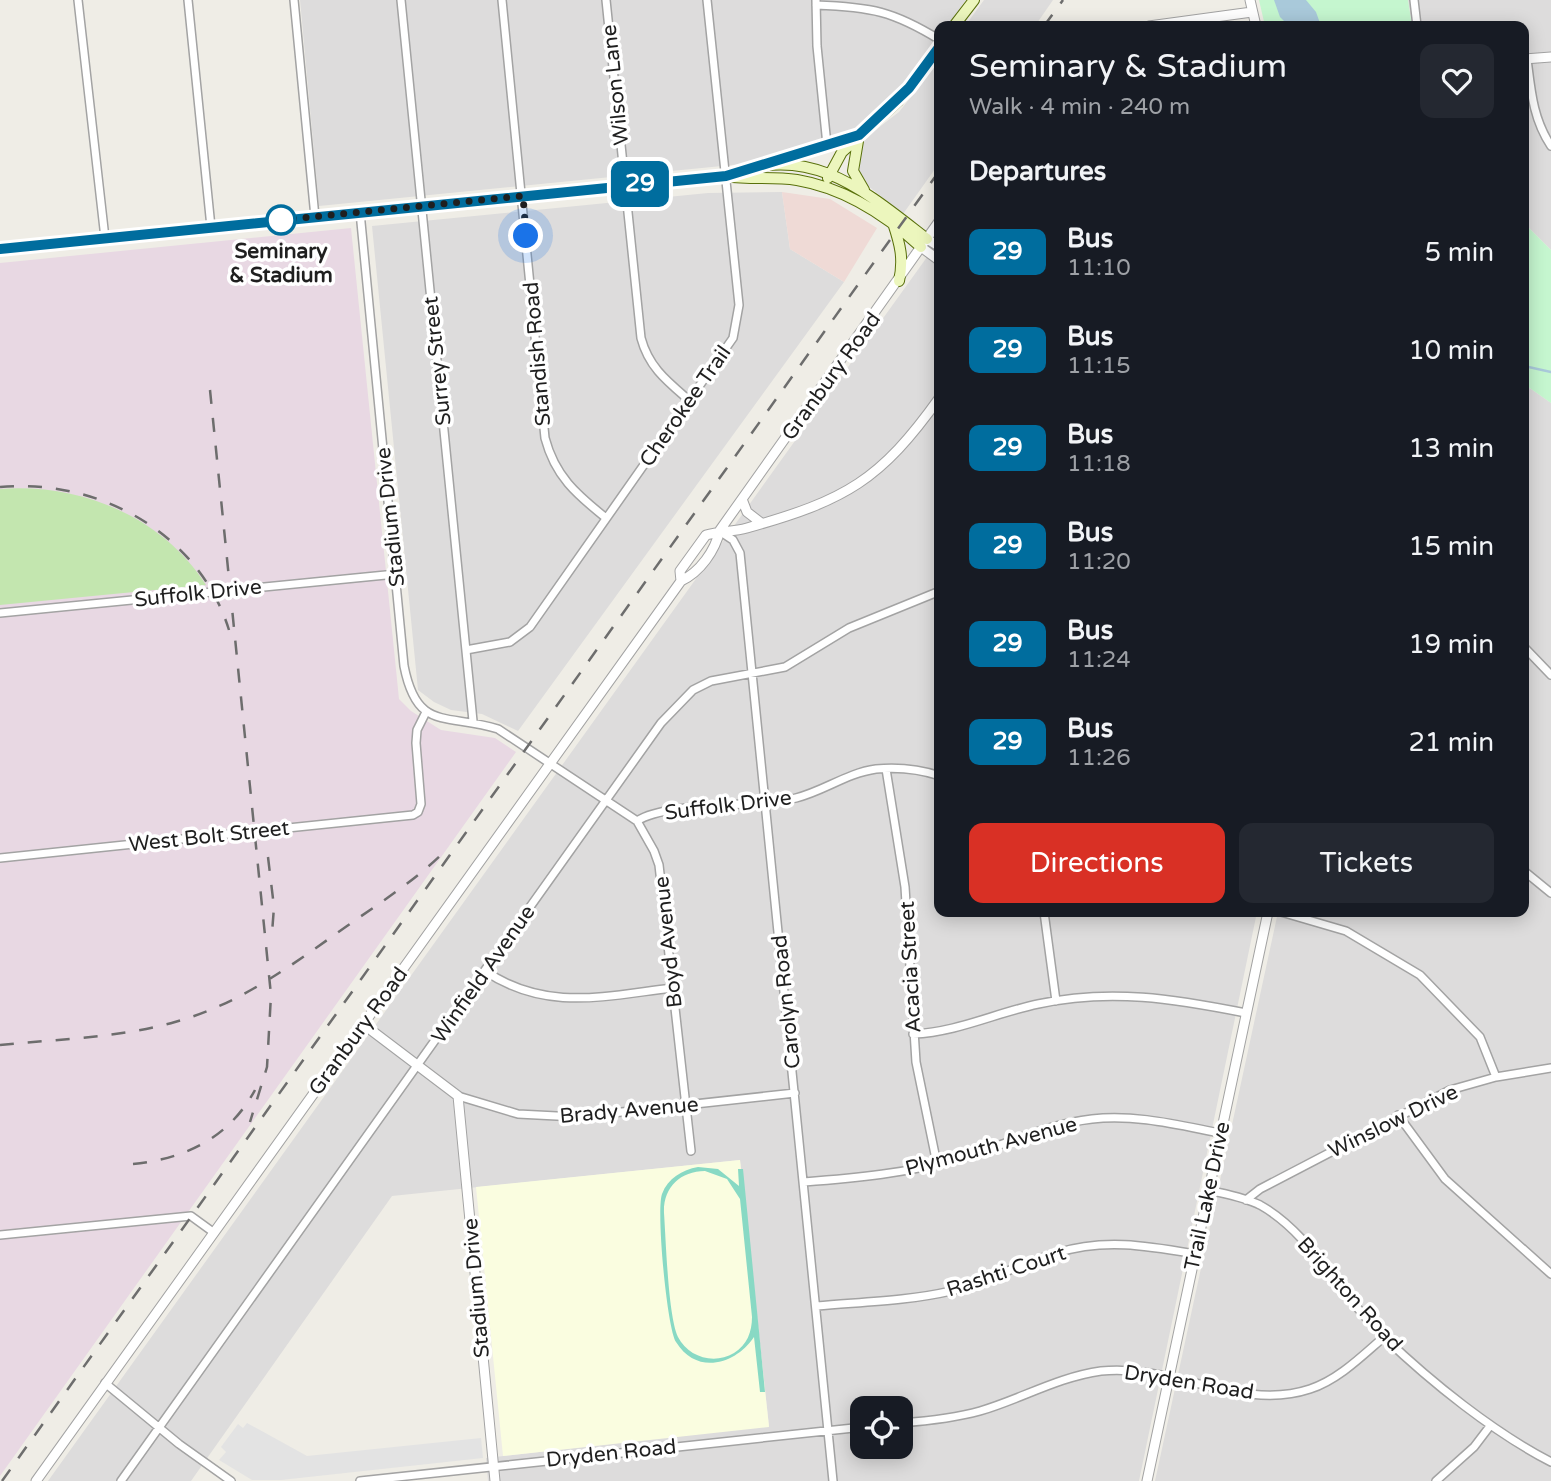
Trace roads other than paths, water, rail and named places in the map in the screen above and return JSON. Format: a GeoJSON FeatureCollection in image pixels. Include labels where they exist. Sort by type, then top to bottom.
{"type":"FeatureCollection","features":[{"type":"Feature","properties":{"kind":"main road"},"geometry":{"type":"LineString","coordinates":[[958,21],[974,0]]}},
{"type":"Feature","properties":{"kind":"main road"},"geometry":{"type":"LineString","coordinates":[[826,187],[830,172],[842,152],[909,88],[934,54]]}},
{"type":"Feature","properties":{"kind":"main road"},"geometry":{"type":"LineString","coordinates":[[766,165],[859,135]]}},
{"type":"Feature","properties":{"kind":"main road"},"geometry":{"type":"LineString","coordinates":[[859,135],[853,171],[867,195]]}},
{"type":"Feature","properties":{"kind":"main road"},"geometry":{"type":"LineString","coordinates":[[0,249],[726,176],[748,167],[766,165],[804,166],[830,172],[867,195],[924,243]]}},
{"type":"Feature","properties":{"kind":"main road"},"geometry":{"type":"LineString","coordinates":[[726,176],[751,181],[796,180],[826,187],[893,222],[924,243]]}},
{"type":"Feature","properties":{"kind":"main road"},"geometry":{"type":"LineString","coordinates":[[893,222],[902,249],[903,265],[899,281]]}},
{"type":"Feature","properties":{"kind":"street"},"geometry":{"type":"LineString","coordinates":[[78,0],[105,238]]}},
{"type":"Feature","properties":{"kind":"street"},"geometry":{"type":"LineString","coordinates":[[188,0],[211,227]]}},
{"type":"Feature","properties":{"kind":"street"},"geometry":{"type":"LineString","coordinates":[[294,0],[315,217]]}},
{"type":"Feature","properties":{"kind":"street","name":"Surrey Street"},"geometry":{"type":"LineString","coordinates":[[401,0],[473,721]]}},
{"type":"Feature","properties":{"kind":"street","name":"Standish Road"},"geometry":{"type":"LineString","coordinates":[[502,0],[545,438],[551,459],[564,482],[606,519]]}},
{"type":"Feature","properties":{"kind":"street","name":"Wilson Lane"},"geometry":{"type":"LineString","coordinates":[[606,0],[644,351],[661,377],[690,401]]}},
{"type":"Feature","properties":{"kind":"street","name":"Cherokee Trail"},"geometry":{"type":"LineString","coordinates":[[467,650],[510,642],[530,627],[725,353],[738,321],[707,0]]}},
{"type":"Feature","properties":{"kind":"street"},"geometry":{"type":"LineString","coordinates":[[1250,0],[1254,21]]}},
{"type":"Feature","properties":{"kind":"street"},"geometry":{"type":"LineString","coordinates":[[1414,0],[1416,21]]}},
{"type":"Feature","properties":{"kind":"street"},"geometry":{"type":"LineString","coordinates":[[827,145],[816,3],[881,10],[908,20],[934,36]]}},
{"type":"Feature","properties":{"kind":"street"},"geometry":{"type":"LineString","coordinates":[[1186,21],[1252,12]]}},
{"type":"Feature","properties":{"kind":"street"},"geometry":{"type":"LineString","coordinates":[[1529,59],[1551,57]]}},
{"type":"Feature","properties":{"kind":"street"},"geometry":{"type":"LineString","coordinates":[[1529,80],[1533,108],[1541,131],[1551,146]]}},
{"type":"Feature","properties":{"kind":"street","name":"Stadium Drive"},"geometry":{"type":"LineString","coordinates":[[360,212],[407,683],[412,696],[426,712]]}},
{"type":"Feature","properties":{"kind":"street","name":"Granbury Road"},"geometry":{"type":"LineString","coordinates":[[36,1481],[681,581],[693,575],[717,544],[720,530],[934,229]]}},
{"type":"Feature","properties":{"kind":"street"},"geometry":{"type":"LineString","coordinates":[[924,243],[934,246]]}},
{"type":"Feature","properties":{"kind":"street"},"geometry":{"type":"LineString","coordinates":[[924,243],[934,254]]}},
{"type":"Feature","properties":{"kind":"street"},"geometry":{"type":"LineString","coordinates":[[720,530],[746,528],[810,510],[859,485],[890,458],[934,407]]}},
{"type":"Feature","properties":{"kind":"street"},"geometry":{"type":"LineString","coordinates":[[743,499],[747,512],[760,523]]}},
{"type":"Feature","properties":{"kind":"street","name":"Carolyn Road"},"geometry":{"type":"LineString","coordinates":[[720,530],[733,540],[740,553],[833,1481]]}},
{"type":"Feature","properties":{"kind":"street","name":"Suffolk Drive"},"geometry":{"type":"LineString","coordinates":[[0,613],[396,574]]}},
{"type":"Feature","properties":{"kind":"street","name":"Winfield Avenue"},"geometry":{"type":"LineString","coordinates":[[121,1481],[661,723],[693,690],[711,681],[785,667],[849,628],[934,593]]}},
{"type":"Feature","properties":{"kind":"street"},"geometry":{"type":"LineString","coordinates":[[1529,652],[1551,675]]}},
{"type":"Feature","properties":{"kind":"street"},"geometry":{"type":"LineString","coordinates":[[426,712],[433,716],[473,721],[498,729],[637,821]]}},
{"type":"Feature","properties":{"kind":"street","name":"West Bolt Street"},"geometry":{"type":"LineString","coordinates":[[0,858],[418,813],[421,804],[417,730],[426,712]]}},
{"type":"Feature","properties":{"kind":"street","name":"Suffolk Drive"},"geometry":{"type":"LineString","coordinates":[[637,821],[661,813],[794,799],[857,773],[886,769],[922,770],[934,774]]}},
{"type":"Feature","properties":{"kind":"street","name":"Acacia Street"},"geometry":{"type":"LineString","coordinates":[[886,769],[905,887],[913,1034],[921,1090],[937,1164]]}},
{"type":"Feature","properties":{"kind":"street","name":"Boyd Avenue"},"geometry":{"type":"LineString","coordinates":[[637,821],[659,865],[691,1151]]}},
{"type":"Feature","properties":{"kind":"street"},"geometry":{"type":"LineString","coordinates":[[1529,875],[1551,893]]}},
{"type":"Feature","properties":{"kind":"street"},"geometry":{"type":"LineString","coordinates":[[1045,917],[1056,1001]]}},
{"type":"Feature","properties":{"kind":"street","name":"Trail Lake Drive"},"geometry":{"type":"LineString","coordinates":[[1147,1481],[1267,917]]}},
{"type":"Feature","properties":{"kind":"street"},"geometry":{"type":"LineString","coordinates":[[1298,917],[1346,931],[1420,975],[1480,1037],[1496,1077]]}},
{"type":"Feature","properties":{"kind":"street"},"geometry":{"type":"LineString","coordinates":[[485,971],[520,991],[575,999],[672,988]]}},
{"type":"Feature","properties":{"kind":"street"},"geometry":{"type":"LineString","coordinates":[[913,1034],[952,1031],[1056,1001],[1103,995],[1154,996],[1246,1013]]}},
{"type":"Feature","properties":{"kind":"street","name":"Brady Avenue"},"geometry":{"type":"LineString","coordinates":[[363,1024],[458,1096],[502,1111],[537,1117],[576,1117],[795,1093]]}},
{"type":"Feature","properties":{"kind":"street","name":"Winslow Drive"},"geometry":{"type":"LineString","coordinates":[[1246,1200],[1260,1189],[1450,1090],[1496,1077],[1551,1068]]}},
{"type":"Feature","properties":{"kind":"street","name":"Stadium Drive"},"geometry":{"type":"LineString","coordinates":[[458,1096],[495,1481]]}},
{"type":"Feature","properties":{"kind":"street"},"geometry":{"type":"LineString","coordinates":[[1398,1115],[1445,1179],[1549,1270]]}},
{"type":"Feature","properties":{"kind":"street","name":"Plymouth Avenue"},"geometry":{"type":"LineString","coordinates":[[804,1182],[870,1176],[937,1164],[1057,1126],[1092,1119],[1145,1120],[1220,1133]]}},
{"type":"Feature","properties":{"kind":"street","name":"Brighton Road"},"geometry":{"type":"LineString","coordinates":[[1208,1190],[1246,1200],[1268,1210],[1297,1235],[1384,1337],[1490,1426],[1551,1461]]}},
{"type":"Feature","properties":{"kind":"street"},"geometry":{"type":"LineString","coordinates":[[0,1235],[191,1216],[213,1232]]}},
{"type":"Feature","properties":{"kind":"street","name":"Rashti Court"},"geometry":{"type":"LineString","coordinates":[[817,1306],[947,1292],[982,1283],[1056,1253],[1092,1245],[1131,1244],[1195,1254]]}},
{"type":"Feature","properties":{"kind":"street","name":"Dryden Road"},"geometry":{"type":"LineString","coordinates":[[913,1421],[978,1412],[1086,1374],[1119,1370],[1170,1376],[1244,1393],[1284,1394],[1310,1389],[1325,1382],[1384,1337]]}},
{"type":"Feature","properties":{"kind":"street"},"geometry":{"type":"LineString","coordinates":[[105,1383],[159,1429],[231,1481]]}},
{"type":"Feature","properties":{"kind":"street"},"geometry":{"type":"LineString","coordinates":[[1436,1481],[1474,1447],[1490,1426]]}},
{"type":"Feature","properties":{"kind":"street","name":"Dryden Road"},"geometry":{"type":"LineString","coordinates":[[360,1481],[850,1427]]}},
{"type":"Feature","properties":{"kind":"water"},"geometry":{"type":"Polygon","coordinates":[[[1274,0],[1306,0],[1319,21],[1284,21],[1274,0]]]}},
{"type":"Feature","properties":{"kind":"waterway"},"geometry":{"type":"LineString","coordinates":[[1529,367],[1551,372]]}},
{"type":"Feature","properties":{"kind":"railway"},"geometry":{"type":"LineString","coordinates":[[1048,21],[1063,0]]}},
{"type":"Feature","properties":{"kind":"railway"},"geometry":{"type":"LineString","coordinates":[[2,1481],[934,178]]}},
{"type":"Feature","properties":{"kind":"railway"},"geometry":{"type":"LineString","coordinates":[[210,390],[271,995],[267,1067],[250,1122]]}},
{"type":"Feature","properties":{"kind":"railway"},"geometry":{"type":"LineString","coordinates":[[0,487],[37,487],[73,492],[108,503],[140,519],[169,540],[194,565],[215,596],[229,630]]}},
{"type":"Feature","properties":{"kind":"railway"},"geometry":{"type":"LineString","coordinates":[[0,1045],[132,1031],[175,1022],[222,1005],[307,954],[398,890],[445,851]]}},
{"type":"Feature","properties":{"kind":"railway"},"geometry":{"type":"LineString","coordinates":[[268,857],[274,907],[272,933]]}},
{"type":"Feature","properties":{"kind":"railway"},"geometry":{"type":"LineString","coordinates":[[133,1164],[170,1157],[204,1143],[232,1121],[255,1090]]}},
{"type":"Feature","properties":{"kind":"place","name":"Seminary & Stadium"},"geometry":{"type":"Point","coordinates":[281,220]}}]}
